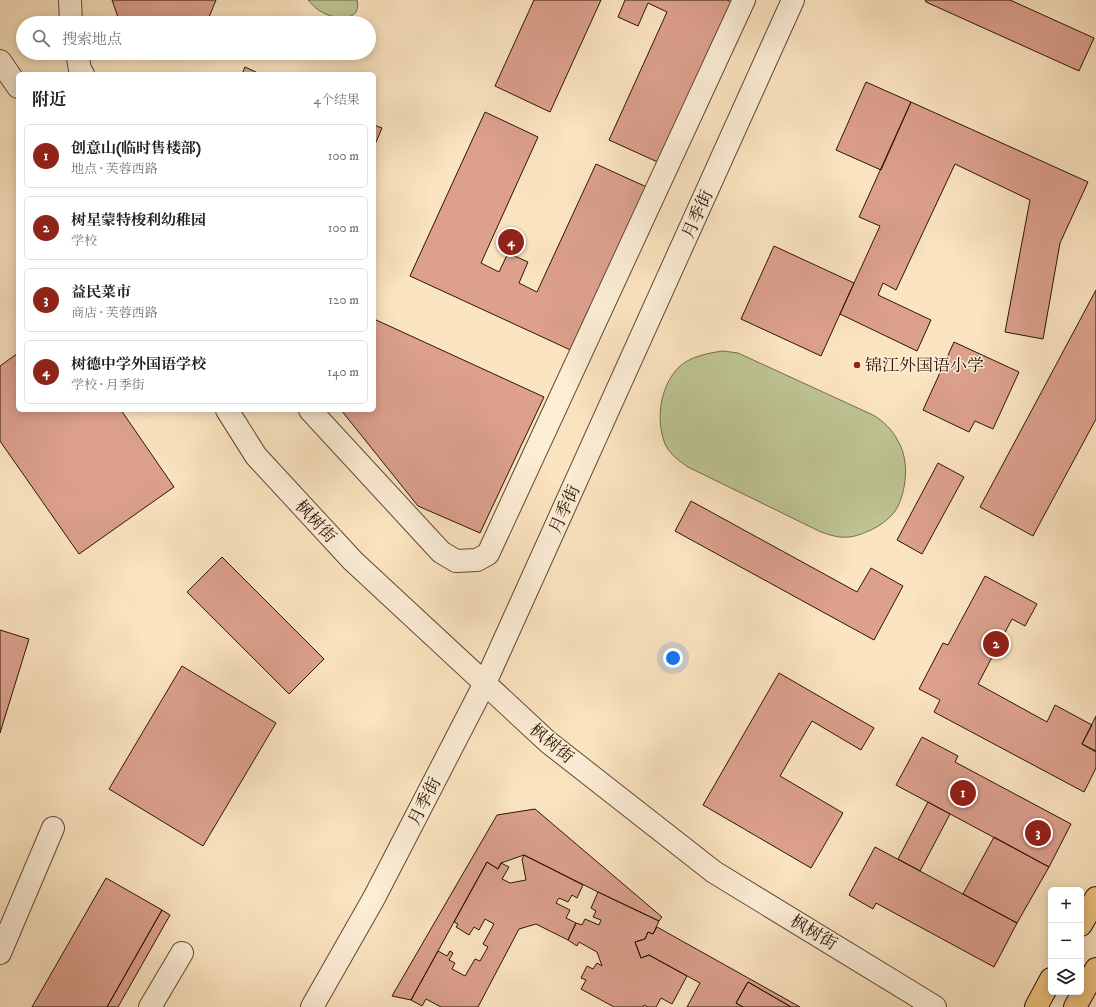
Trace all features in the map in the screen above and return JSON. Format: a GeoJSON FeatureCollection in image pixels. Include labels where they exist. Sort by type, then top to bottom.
{"type":"FeatureCollection","features":[{"type":"Feature","properties":{"kind":"main road"},"geometry":{"type":"LineString","coordinates":[[1082,923],[1096,898]]}},
{"type":"Feature","properties":{"kind":"main road"},"geometry":{"type":"LineString","coordinates":[[1075,1007],[1096,969]]}},
{"type":"Feature","properties":{"kind":"main road"},"geometry":{"type":"LineString","coordinates":[[1036,1007],[1048,985]]}},
{"type":"Feature","properties":{"kind":"street"},"geometry":{"type":"LineString","coordinates":[[70,0],[71,16]]}},
{"type":"Feature","properties":{"kind":"street"},"geometry":{"type":"LineString","coordinates":[[312,412],[441,552],[456,561],[477,560],[488,554],[744,0]]}},
{"type":"Feature","properties":{"kind":"street","name":"月季街"},"geometry":{"type":"LineString","coordinates":[[312,1007],[374,898],[485,683],[793,0]]}},
{"type":"Feature","properties":{"kind":"street"},"geometry":{"type":"LineString","coordinates":[[78,60],[82,72]]}},
{"type":"Feature","properties":{"kind":"street"},"geometry":{"type":"LineString","coordinates":[[0,61],[16,84]]}},
{"type":"Feature","properties":{"kind":"street","name":"枫树街"},"geometry":{"type":"LineString","coordinates":[[228,412],[256,456],[353,561],[548,742],[714,872],[935,1007]]}},
{"type":"Feature","properties":{"kind":"street"},"geometry":{"type":"LineString","coordinates":[[0,953],[53,828]]}},
{"type":"Feature","properties":{"kind":"street"},"geometry":{"type":"LineString","coordinates":[[150,1007],[182,953]]}},
{"type":"Feature","properties":{"kind":"green space"},"geometry":{"type":"Polygon","coordinates":[[[308,0],[357,0],[358,5],[356,12],[350,16],[331,16],[321,12],[308,0]]]}},
{"type":"Feature","properties":{"kind":"green space"},"geometry":{"type":"Polygon","coordinates":[[[723,351],[738,353],[873,415],[887,426],[896,437],[902,448],[906,473],[901,498],[896,510],[890,517],[875,528],[857,536],[837,537],[821,532],[688,467],[678,460],[668,449],[662,434],[660,417],[662,399],[668,382],[678,368],[687,361],[705,354],[723,351]]]}},
{"type":"Feature","properties":{"kind":"building"},"geometry":{"type":"Polygon","coordinates":[[[112,0],[216,0],[209,16],[118,16],[112,0]]]}},
{"type":"Feature","properties":{"kind":"building"},"geometry":{"type":"Polygon","coordinates":[[[534,0],[601,0],[550,112],[495,86],[534,0]]]}},
{"type":"Feature","properties":{"kind":"building"},"geometry":{"type":"Polygon","coordinates":[[[625,0],[727,0],[735,3],[662,164],[609,140],[667,12],[648,3],[638,26],[618,17],[625,0]]]}},
{"type":"Feature","properties":{"kind":"building"},"geometry":{"type":"Polygon","coordinates":[[[925,0],[1010,0],[1094,38],[1079,71],[926,2],[925,0]]]}},
{"type":"Feature","properties":{"kind":"building"},"geometry":{"type":"Polygon","coordinates":[[[245,67],[256,72],[243,72],[245,67]]]}},
{"type":"Feature","properties":{"kind":"building"},"geometry":{"type":"Polygon","coordinates":[[[866,82],[911,102],[881,170],[836,150],[866,82]]]}},
{"type":"Feature","properties":{"kind":"building"},"geometry":{"type":"Polygon","coordinates":[[[911,102],[1088,182],[1060,243],[1043,339],[1005,332],[1030,200],[955,164],[896,290],[883,283],[878,295],[931,320],[917,351],[840,314],[880,226],[859,217],[911,102]]]}},
{"type":"Feature","properties":{"kind":"building"},"geometry":{"type":"Polygon","coordinates":[[[485,112],[538,137],[481,263],[499,272],[508,253],[528,262],[519,283],[537,292],[596,164],[651,189],[577,353],[410,276],[485,112]]]}},
{"type":"Feature","properties":{"kind":"building"},"geometry":{"type":"Polygon","coordinates":[[[376,126],[382,128],[376,142],[376,126]]]}},
{"type":"Feature","properties":{"kind":"building"},"geometry":{"type":"Polygon","coordinates":[[[774,246],[854,283],[821,356],[741,319],[774,246]]]}},
{"type":"Feature","properties":{"kind":"building"},"geometry":{"type":"Polygon","coordinates":[[[1096,290],[1096,419],[1033,536],[980,507],[1096,290]]]}},
{"type":"Feature","properties":{"kind":"building"},"geometry":{"type":"Polygon","coordinates":[[[376,320],[544,397],[480,533],[418,506],[343,412],[376,412],[376,320]]]}},
{"type":"Feature","properties":{"kind":"building"},"geometry":{"type":"Polygon","coordinates":[[[954,342],[1019,372],[993,429],[975,421],[969,432],[923,410],[954,342]]]}},
{"type":"Feature","properties":{"kind":"building"},"geometry":{"type":"Polygon","coordinates":[[[16,354],[16,412],[122,412],[174,487],[79,554],[0,441],[0,366],[16,354]]]}},
{"type":"Feature","properties":{"kind":"building"},"geometry":{"type":"Polygon","coordinates":[[[938,463],[964,477],[922,554],[897,540],[938,463]]]}},
{"type":"Feature","properties":{"kind":"building"},"geometry":{"type":"Polygon","coordinates":[[[691,501],[857,592],[871,568],[903,586],[874,640],[675,531],[691,501]]]}},
{"type":"Feature","properties":{"kind":"building"},"geometry":{"type":"Polygon","coordinates":[[[222,557],[324,659],[289,694],[187,592],[222,557]]]}},
{"type":"Feature","properties":{"kind":"building"},"geometry":{"type":"Polygon","coordinates":[[[985,576],[1037,604],[1025,626],[1012,619],[978,684],[1047,722],[1055,705],[1092,725],[1082,744],[1096,752],[1096,768],[1084,792],[934,712],[940,700],[919,689],[943,643],[948,645],[985,576]]]}},
{"type":"Feature","properties":{"kind":"building"},"geometry":{"type":"Polygon","coordinates":[[[0,630],[29,639],[0,733],[0,630]]]}},
{"type":"Feature","properties":{"kind":"building"},"geometry":{"type":"Polygon","coordinates":[[[182,666],[276,723],[203,846],[109,789],[182,666]]]}},
{"type":"Feature","properties":{"kind":"building"},"geometry":{"type":"Polygon","coordinates":[[[779,673],[874,728],[861,750],[812,721],[780,776],[843,813],[811,868],[703,805],[779,673]]]}},
{"type":"Feature","properties":{"kind":"building"},"geometry":{"type":"Polygon","coordinates":[[[1096,716],[1096,751],[1082,744],[1096,716]]]}},
{"type":"Feature","properties":{"kind":"building"},"geometry":{"type":"Polygon","coordinates":[[[922,737],[958,756],[955,762],[1071,824],[1049,867],[896,785],[922,737]]]}},
{"type":"Feature","properties":{"kind":"building"},"geometry":{"type":"Polygon","coordinates":[[[928,802],[950,814],[920,871],[898,859],[928,802]]]}},
{"type":"Feature","properties":{"kind":"building"},"geometry":{"type":"Polygon","coordinates":[[[535,809],[662,917],[659,921],[524,855],[501,863],[498,869],[487,862],[411,1000],[392,996],[497,815],[535,809]]]}},
{"type":"Feature","properties":{"kind":"building"},"geometry":{"type":"Polygon","coordinates":[[[994,837],[1049,867],[1017,923],[963,894],[994,837]]]}},
{"type":"Feature","properties":{"kind":"building"},"geometry":{"type":"Polygon","coordinates":[[[875,847],[1017,923],[994,967],[876,903],[873,909],[849,895],[875,847]]]}},
{"type":"Feature","properties":{"kind":"building"},"geometry":{"type":"Polygon","coordinates":[[[524,855],[583,885],[577,898],[572,895],[568,902],[559,898],[556,903],[570,910],[566,918],[576,923],[568,940],[536,924],[519,929],[478,1007],[441,1007],[426,999],[422,1006],[411,1000],[438,951],[447,956],[450,951],[453,953],[449,960],[455,963],[452,969],[465,976],[475,959],[480,961],[488,947],[483,944],[494,924],[485,919],[479,930],[474,927],[469,935],[456,927],[458,924],[454,922],[487,862],[498,869],[501,863],[509,867],[502,879],[510,883],[526,880],[522,859],[524,855]]]}},
{"type":"Feature","properties":{"kind":"building"},"geometry":{"type":"Polygon","coordinates":[[[106,878],[162,910],[107,1007],[32,1007],[106,878]]]}},
{"type":"Feature","properties":{"kind":"building"},"geometry":{"type":"Polygon","coordinates":[[[598,892],[659,921],[653,934],[648,932],[645,939],[635,942],[641,958],[649,955],[687,976],[672,1004],[661,998],[656,1007],[648,1007],[644,1005],[643,1007],[614,1007],[581,989],[586,980],[581,978],[587,966],[593,969],[597,963],[602,966],[597,952],[579,942],[577,946],[568,940],[576,923],[582,925],[585,919],[599,925],[601,920],[593,917],[596,911],[591,908],[598,892]]]}},
{"type":"Feature","properties":{"kind":"building"},"geometry":{"type":"Polygon","coordinates":[[[162,910],[170,915],[118,1007],[107,1007],[162,910]]]}},
{"type":"Feature","properties":{"kind":"building"},"geometry":{"type":"Polygon","coordinates":[[[657,927],[800,1007],[791,1007],[748,982],[736,1003],[743,1007],[687,1007],[700,983],[649,955],[641,958],[635,942],[645,939],[648,932],[653,934],[657,927]]]}},
{"type":"Feature","properties":{"kind":"building"},"geometry":{"type":"Polygon","coordinates":[[[748,982],[791,1007],[743,1007],[736,1003],[748,982]]]}},
{"type":"Feature","properties":{"kind":"place","name":"树德中学外国语学校"},"geometry":{"type":"Point","coordinates":[511,242]}},
{"type":"Feature","properties":{"kind":"place","name":"锦江外国语小学"},"geometry":{"type":"Point","coordinates":[857,365]}},
{"type":"Feature","properties":{"kind":"place","name":"树星蒙特梭利幼稚园"},"geometry":{"type":"Point","coordinates":[996,644]}},
{"type":"Feature","properties":{"kind":"place","name":"创意山(临时售楼部)"},"geometry":{"type":"Point","coordinates":[963,793]}},
{"type":"Feature","properties":{"kind":"place","name":"益民菜市"},"geometry":{"type":"Point","coordinates":[1038,833]}}]}
